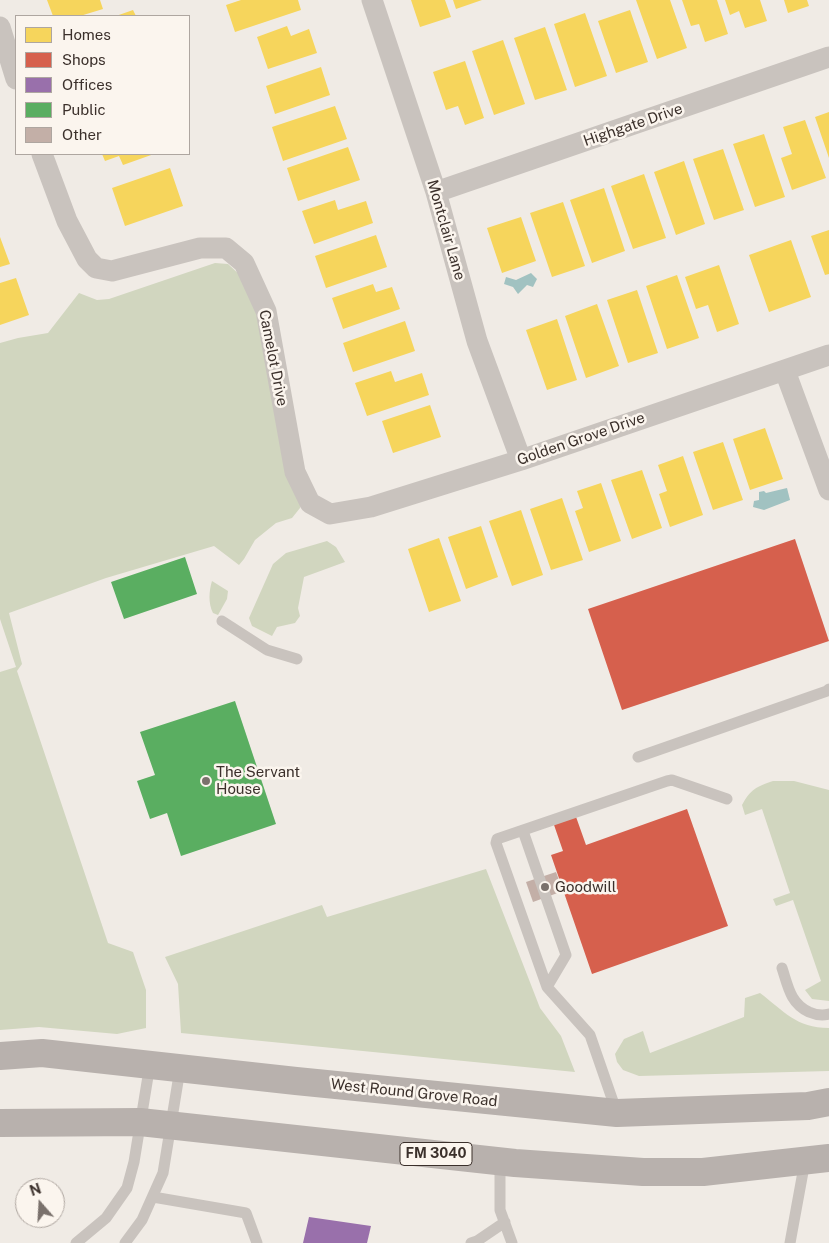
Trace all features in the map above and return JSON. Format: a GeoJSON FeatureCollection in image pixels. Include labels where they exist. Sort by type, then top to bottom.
{"type":"FeatureCollection","features":[{"type":"Feature","properties":{"kind":"main road","name":"West Round Grove Road"},"geometry":{"type":"LineString","coordinates":[[0,1056],[42,1052],[306,1082],[617,1113],[808,1106],[829,1102]]}},
{"type":"Feature","properties":{"kind":"main road","name":"FM 3040"},"geometry":{"type":"LineString","coordinates":[[0,1123],[140,1122],[500,1161],[643,1172],[703,1172],[817,1159]]}},
{"type":"Feature","properties":{"kind":"street","name":"Montclair Lane"},"geometry":{"type":"LineString","coordinates":[[372,0],[436,192],[477,341],[521,460]]}},
{"type":"Feature","properties":{"kind":"street"},"geometry":{"type":"LineString","coordinates":[[0,27],[15,76]]}},
{"type":"Feature","properties":{"kind":"street","name":"Highgate Drive"},"geometry":{"type":"LineString","coordinates":[[436,192],[829,57]]}},
{"type":"Feature","properties":{"kind":"street","name":"Camelot Drive"},"geometry":{"type":"LineString","coordinates":[[42,155],[67,221],[87,259],[96,268],[112,270],[200,248],[226,248],[244,263],[266,311],[295,472],[310,503],[330,514]]}},
{"type":"Feature","properties":{"kind":"street","name":"Golden Grove Drive"},"geometry":{"type":"LineString","coordinates":[[330,514],[371,507],[521,460],[829,355]]}},
{"type":"Feature","properties":{"kind":"street"},"geometry":{"type":"LineString","coordinates":[[785,371],[829,490]]}},
{"type":"Feature","properties":{"kind":"lane"},"geometry":{"type":"LineString","coordinates":[[222,621],[267,650],[298,659]]}},
{"type":"Feature","properties":{"kind":"lane"},"geometry":{"type":"LineString","coordinates":[[638,757],[829,689]]}},
{"type":"Feature","properties":{"kind":"lane"},"geometry":{"type":"LineString","coordinates":[[617,1113],[590,1035],[547,987],[496,843],[497,839],[672,780],[726,799]]}},
{"type":"Feature","properties":{"kind":"lane"},"geometry":{"type":"LineString","coordinates":[[523,831],[566,955],[547,987]]}},
{"type":"Feature","properties":{"kind":"lane"},"geometry":{"type":"LineString","coordinates":[[782,968],[792,998],[797,1004],[814,1014],[824,1016],[829,1014]]}},
{"type":"Feature","properties":{"kind":"lane"},"geometry":{"type":"LineString","coordinates":[[76,1243],[106,1218],[127,1188],[134,1162],[150,1064]]}},
{"type":"Feature","properties":{"kind":"lane"},"geometry":{"type":"LineString","coordinates":[[125,1243],[142,1220],[163,1173],[180,1067]]}},
{"type":"Feature","properties":{"kind":"lane"},"geometry":{"type":"LineString","coordinates":[[790,1243],[817,1159]]}},
{"type":"Feature","properties":{"kind":"lane"},"geometry":{"type":"LineString","coordinates":[[500,1161],[500,1210],[512,1243]]}},
{"type":"Feature","properties":{"kind":"lane"},"geometry":{"type":"LineString","coordinates":[[153,1196],[246,1213],[257,1243]]}},
{"type":"Feature","properties":{"kind":"lane"},"geometry":{"type":"LineString","coordinates":[[471,1243],[477,1241],[504,1222]]}},
{"type":"Feature","properties":{"kind":"green space"},"geometry":{"type":"Polygon","coordinates":[[[215,263],[228,264],[242,277],[251,296],[266,347],[300,495],[300,508],[292,518],[276,523],[255,540],[239,565],[214,546],[106,578],[9,613],[22,664],[17,671],[108,943],[133,952],[146,990],[146,1028],[117,1034],[39,1027],[0,1030],[0,672],[16,667],[0,619],[0,343],[48,333],[79,293],[97,300],[109,299],[215,263]]]}},
{"type":"Feature","properties":{"kind":"green space"},"geometry":{"type":"Polygon","coordinates":[[[327,541],[336,547],[345,562],[304,577],[298,608],[300,616],[295,623],[277,627],[272,636],[252,626],[249,618],[273,564],[286,553],[327,541]]]}},
{"type":"Feature","properties":{"kind":"green space"},"geometry":{"type":"Polygon","coordinates":[[[212,581],[228,591],[227,599],[218,615],[213,613],[210,605],[212,581]]]}},
{"type":"Feature","properties":{"kind":"green space"},"geometry":{"type":"Polygon","coordinates":[[[773,781],[794,781],[829,790],[829,1001],[812,999],[805,990],[821,981],[793,900],[776,906],[773,899],[790,893],[762,809],[745,815],[742,805],[754,789],[773,781]]]}},
{"type":"Feature","properties":{"kind":"green space"},"geometry":{"type":"Polygon","coordinates":[[[486,869],[540,1008],[561,1036],[575,1072],[181,1033],[178,984],[165,957],[322,905],[327,917],[486,869]]]}},
{"type":"Feature","properties":{"kind":"green space"},"geometry":{"type":"Polygon","coordinates":[[[760,993],[799,1022],[829,1028],[829,1071],[639,1076],[623,1070],[617,1062],[615,1054],[624,1039],[643,1031],[650,1053],[744,1017],[745,998],[760,993]]]}},
{"type":"Feature","properties":{"kind":"water"},"geometry":{"type":"Polygon","coordinates":[[[531,273],[537,279],[533,287],[527,285],[518,294],[513,287],[504,284],[506,277],[516,280],[531,273]]]}},
{"type":"Feature","properties":{"kind":"water"},"geometry":{"type":"Polygon","coordinates":[[[787,488],[790,500],[764,510],[753,507],[754,501],[759,500],[759,492],[764,491],[766,493],[787,488]]]}},
{"type":"Feature","properties":{"kind":"building: Homes"},"geometry":{"type":"Polygon","coordinates":[[[47,0],[100,0],[103,9],[83,15],[53,15],[47,0]]]}},
{"type":"Feature","properties":{"kind":"building: Homes"},"geometry":{"type":"Polygon","coordinates":[[[241,0],[298,0],[301,10],[235,32],[226,5],[241,0]]]}},
{"type":"Feature","properties":{"kind":"building: Homes"},"geometry":{"type":"Polygon","coordinates":[[[411,0],[445,0],[451,17],[420,27],[411,0]]]}},
{"type":"Feature","properties":{"kind":"building: Homes"},"geometry":{"type":"Polygon","coordinates":[[[453,0],[482,0],[456,9],[453,0]]]}},
{"type":"Feature","properties":{"kind":"building: Homes"},"geometry":{"type":"Polygon","coordinates":[[[636,0],[670,0],[687,48],[657,59],[636,0]]]}},
{"type":"Feature","properties":{"kind":"building: Homes"},"geometry":{"type":"Polygon","coordinates":[[[682,0],[717,0],[728,34],[705,42],[699,24],[691,26],[682,0]]]}},
{"type":"Feature","properties":{"kind":"building: Homes"},"geometry":{"type":"Polygon","coordinates":[[[725,0],[760,0],[767,21],[745,28],[739,11],[730,15],[725,0]]]}},
{"type":"Feature","properties":{"kind":"building: Homes"},"geometry":{"type":"Polygon","coordinates":[[[784,0],[807,0],[809,6],[788,13],[784,0]]]}},
{"type":"Feature","properties":{"kind":"building: Homes"},"geometry":{"type":"Polygon","coordinates":[[[133,10],[136,15],[119,15],[133,10]]]}},
{"type":"Feature","properties":{"kind":"building: Homes"},"geometry":{"type":"Polygon","coordinates":[[[630,10],[648,62],[616,73],[598,21],[630,10]]]}},
{"type":"Feature","properties":{"kind":"building: Homes"},"geometry":{"type":"Polygon","coordinates":[[[585,13],[607,76],[575,87],[554,24],[585,13]]]}},
{"type":"Feature","properties":{"kind":"building: Homes"},"geometry":{"type":"Polygon","coordinates":[[[287,26],[291,36],[309,29],[317,53],[268,69],[257,37],[287,26]]]}},
{"type":"Feature","properties":{"kind":"building: Homes"},"geometry":{"type":"Polygon","coordinates":[[[545,27],[567,90],[535,100],[514,38],[545,27]]]}},
{"type":"Feature","properties":{"kind":"building: Homes"},"geometry":{"type":"Polygon","coordinates":[[[503,40],[525,104],[494,115],[472,51],[503,40]]]}},
{"type":"Feature","properties":{"kind":"building: Homes"},"geometry":{"type":"Polygon","coordinates":[[[465,61],[484,118],[465,125],[458,106],[446,110],[433,72],[465,61]]]}},
{"type":"Feature","properties":{"kind":"building: Homes"},"geometry":{"type":"Polygon","coordinates":[[[321,67],[330,95],[275,114],[266,86],[321,67]]]}},
{"type":"Feature","properties":{"kind":"building: Homes"},"geometry":{"type":"Polygon","coordinates":[[[335,106],[347,139],[283,161],[272,127],[335,106]]]}},
{"type":"Feature","properties":{"kind":"building: Homes"},"geometry":{"type":"Polygon","coordinates":[[[829,112],[829,158],[815,117],[829,112]]]}},
{"type":"Feature","properties":{"kind":"building: Homes"},"geometry":{"type":"Polygon","coordinates":[[[805,120],[826,178],[792,190],[781,158],[792,154],[783,127],[805,120]]]}},
{"type":"Feature","properties":{"kind":"building: Homes"},"geometry":{"type":"Polygon","coordinates":[[[764,134],[785,197],[755,207],[733,144],[764,134]]]}},
{"type":"Feature","properties":{"kind":"building: Homes"},"geometry":{"type":"Polygon","coordinates":[[[348,147],[360,180],[298,201],[287,168],[348,147]]]}},
{"type":"Feature","properties":{"kind":"building: Homes"},"geometry":{"type":"Polygon","coordinates":[[[723,149],[744,210],[714,220],[693,159],[723,149]]]}},
{"type":"Feature","properties":{"kind":"building: Homes"},"geometry":{"type":"Polygon","coordinates":[[[102,155],[151,155],[123,165],[119,156],[105,161],[102,155]]]}},
{"type":"Feature","properties":{"kind":"building: Homes"},"geometry":{"type":"Polygon","coordinates":[[[684,161],[705,224],[676,235],[654,172],[684,161]]]}},
{"type":"Feature","properties":{"kind":"building: Homes"},"geometry":{"type":"Polygon","coordinates":[[[170,168],[183,206],[125,226],[112,188],[170,168]]]}},
{"type":"Feature","properties":{"kind":"building: Homes"},"geometry":{"type":"Polygon","coordinates":[[[644,174],[666,238],[633,249],[611,186],[644,174]]]}},
{"type":"Feature","properties":{"kind":"building: Homes"},"geometry":{"type":"Polygon","coordinates":[[[604,188],[625,251],[592,263],[570,200],[604,188]]]}},
{"type":"Feature","properties":{"kind":"building: Homes"},"geometry":{"type":"Polygon","coordinates":[[[335,200],[338,210],[366,201],[373,223],[314,244],[302,211],[335,200]]]}},
{"type":"Feature","properties":{"kind":"building: Homes"},"geometry":{"type":"Polygon","coordinates":[[[563,202],[585,266],[552,277],[530,213],[563,202]]]}},
{"type":"Feature","properties":{"kind":"building: Homes"},"geometry":{"type":"Polygon","coordinates":[[[521,217],[536,261],[502,273],[487,228],[521,217]]]}},
{"type":"Feature","properties":{"kind":"building: Homes"},"geometry":{"type":"Polygon","coordinates":[[[829,230],[829,274],[825,275],[811,236],[829,230]]]}},
{"type":"Feature","properties":{"kind":"building: Homes"},"geometry":{"type":"Polygon","coordinates":[[[376,235],[387,267],[326,288],[315,256],[376,235]]]}},
{"type":"Feature","properties":{"kind":"building: Homes"},"geometry":{"type":"Polygon","coordinates":[[[0,237],[10,264],[0,267],[0,237]]]}},
{"type":"Feature","properties":{"kind":"building: Homes"},"geometry":{"type":"Polygon","coordinates":[[[791,240],[811,297],[769,312],[749,255],[791,240]]]}},
{"type":"Feature","properties":{"kind":"building: Homes"},"geometry":{"type":"Polygon","coordinates":[[[719,265],[739,324],[717,332],[708,305],[696,309],[685,277],[719,265]]]}},
{"type":"Feature","properties":{"kind":"building: Homes"},"geometry":{"type":"Polygon","coordinates":[[[677,275],[699,338],[667,349],[646,286],[677,275]]]}},
{"type":"Feature","properties":{"kind":"building: Homes"},"geometry":{"type":"Polygon","coordinates":[[[16,278],[29,315],[0,325],[0,283],[16,278]]]}},
{"type":"Feature","properties":{"kind":"building: Homes"},"geometry":{"type":"Polygon","coordinates":[[[373,284],[376,292],[392,287],[400,309],[343,329],[332,298],[373,284]]]}},
{"type":"Feature","properties":{"kind":"building: Homes"},"geometry":{"type":"Polygon","coordinates":[[[637,290],[658,353],[628,363],[607,300],[637,290]]]}},
{"type":"Feature","properties":{"kind":"building: Homes"},"geometry":{"type":"Polygon","coordinates":[[[597,304],[619,366],[586,378],[565,316],[597,304]]]}},
{"type":"Feature","properties":{"kind":"building: Homes"},"geometry":{"type":"Polygon","coordinates":[[[557,319],[577,380],[547,390],[526,330],[557,319]]]}},
{"type":"Feature","properties":{"kind":"building: Homes"},"geometry":{"type":"Polygon","coordinates":[[[405,321],[415,351],[353,372],[343,343],[405,321]]]}},
{"type":"Feature","properties":{"kind":"building: Homes"},"geometry":{"type":"Polygon","coordinates":[[[391,371],[395,382],[422,373],[429,395],[367,416],[355,383],[391,371]]]}},
{"type":"Feature","properties":{"kind":"building: Homes"},"geometry":{"type":"Polygon","coordinates":[[[430,405],[441,437],[393,453],[382,421],[430,405]]]}},
{"type":"Feature","properties":{"kind":"building: Homes"},"geometry":{"type":"Polygon","coordinates":[[[765,428],[783,479],[750,490],[733,439],[765,428]]]}},
{"type":"Feature","properties":{"kind":"building: Homes"},"geometry":{"type":"Polygon","coordinates":[[[723,442],[743,500],[713,510],[693,452],[723,442]]]}},
{"type":"Feature","properties":{"kind":"building: Homes"},"geometry":{"type":"Polygon","coordinates":[[[683,456],[703,515],[670,527],[659,494],[667,491],[658,465],[683,456]]]}},
{"type":"Feature","properties":{"kind":"building: Homes"},"geometry":{"type":"Polygon","coordinates":[[[642,470],[662,528],[632,539],[611,480],[642,470]]]}},
{"type":"Feature","properties":{"kind":"building: Homes"},"geometry":{"type":"Polygon","coordinates":[[[601,483],[621,541],[589,552],[575,511],[583,508],[577,491],[601,483]]]}},
{"type":"Feature","properties":{"kind":"building: Homes"},"geometry":{"type":"Polygon","coordinates":[[[562,498],[583,560],[551,570],[530,509],[562,498]]]}},
{"type":"Feature","properties":{"kind":"building: Homes"},"geometry":{"type":"Polygon","coordinates":[[[521,510],[543,575],[512,586],[489,521],[521,510]]]}},
{"type":"Feature","properties":{"kind":"building: Homes"},"geometry":{"type":"Polygon","coordinates":[[[481,526],[498,577],[466,589],[448,537],[481,526]]]}},
{"type":"Feature","properties":{"kind":"building: Homes"},"geometry":{"type":"Polygon","coordinates":[[[439,538],[461,601],[429,612],[408,549],[439,538]]]}},
{"type":"Feature","properties":{"kind":"building: Shops"},"geometry":{"type":"Polygon","coordinates":[[[795,539],[829,641],[622,710],[588,609],[795,539]]]}},
{"type":"Feature","properties":{"kind":"building: Shops","name":"Goodwill"},"geometry":{"type":"Polygon","coordinates":[[[687,809],[728,926],[592,974],[551,855],[563,851],[553,822],[575,814],[586,845],[687,809]]]}},
{"type":"Feature","properties":{"kind":"building: Offices"},"geometry":{"type":"Polygon","coordinates":[[[309,1217],[371,1226],[367,1243],[303,1243],[309,1217]]]}},
{"type":"Feature","properties":{"kind":"building: Public"},"geometry":{"type":"Polygon","coordinates":[[[185,557],[197,594],[124,619],[111,582],[185,557]]]}},
{"type":"Feature","properties":{"kind":"building: Public"},"geometry":{"type":"Polygon","coordinates":[[[235,701],[276,824],[181,856],[167,813],[150,819],[137,781],[155,775],[140,732],[235,701]]]}},
{"type":"Feature","properties":{"kind":"building: Other","name":"Goodwill"},"geometry":{"type":"Polygon","coordinates":[[[556,872],[563,891],[533,902],[526,882],[556,872]]]}},
{"type":"Feature","properties":{"kind":"place","name":"The Servant House"},"geometry":{"type":"Point","coordinates":[206,781]}},
{"type":"Feature","properties":{"kind":"place","name":"Goodwill"},"geometry":{"type":"Point","coordinates":[545,887]}}]}
